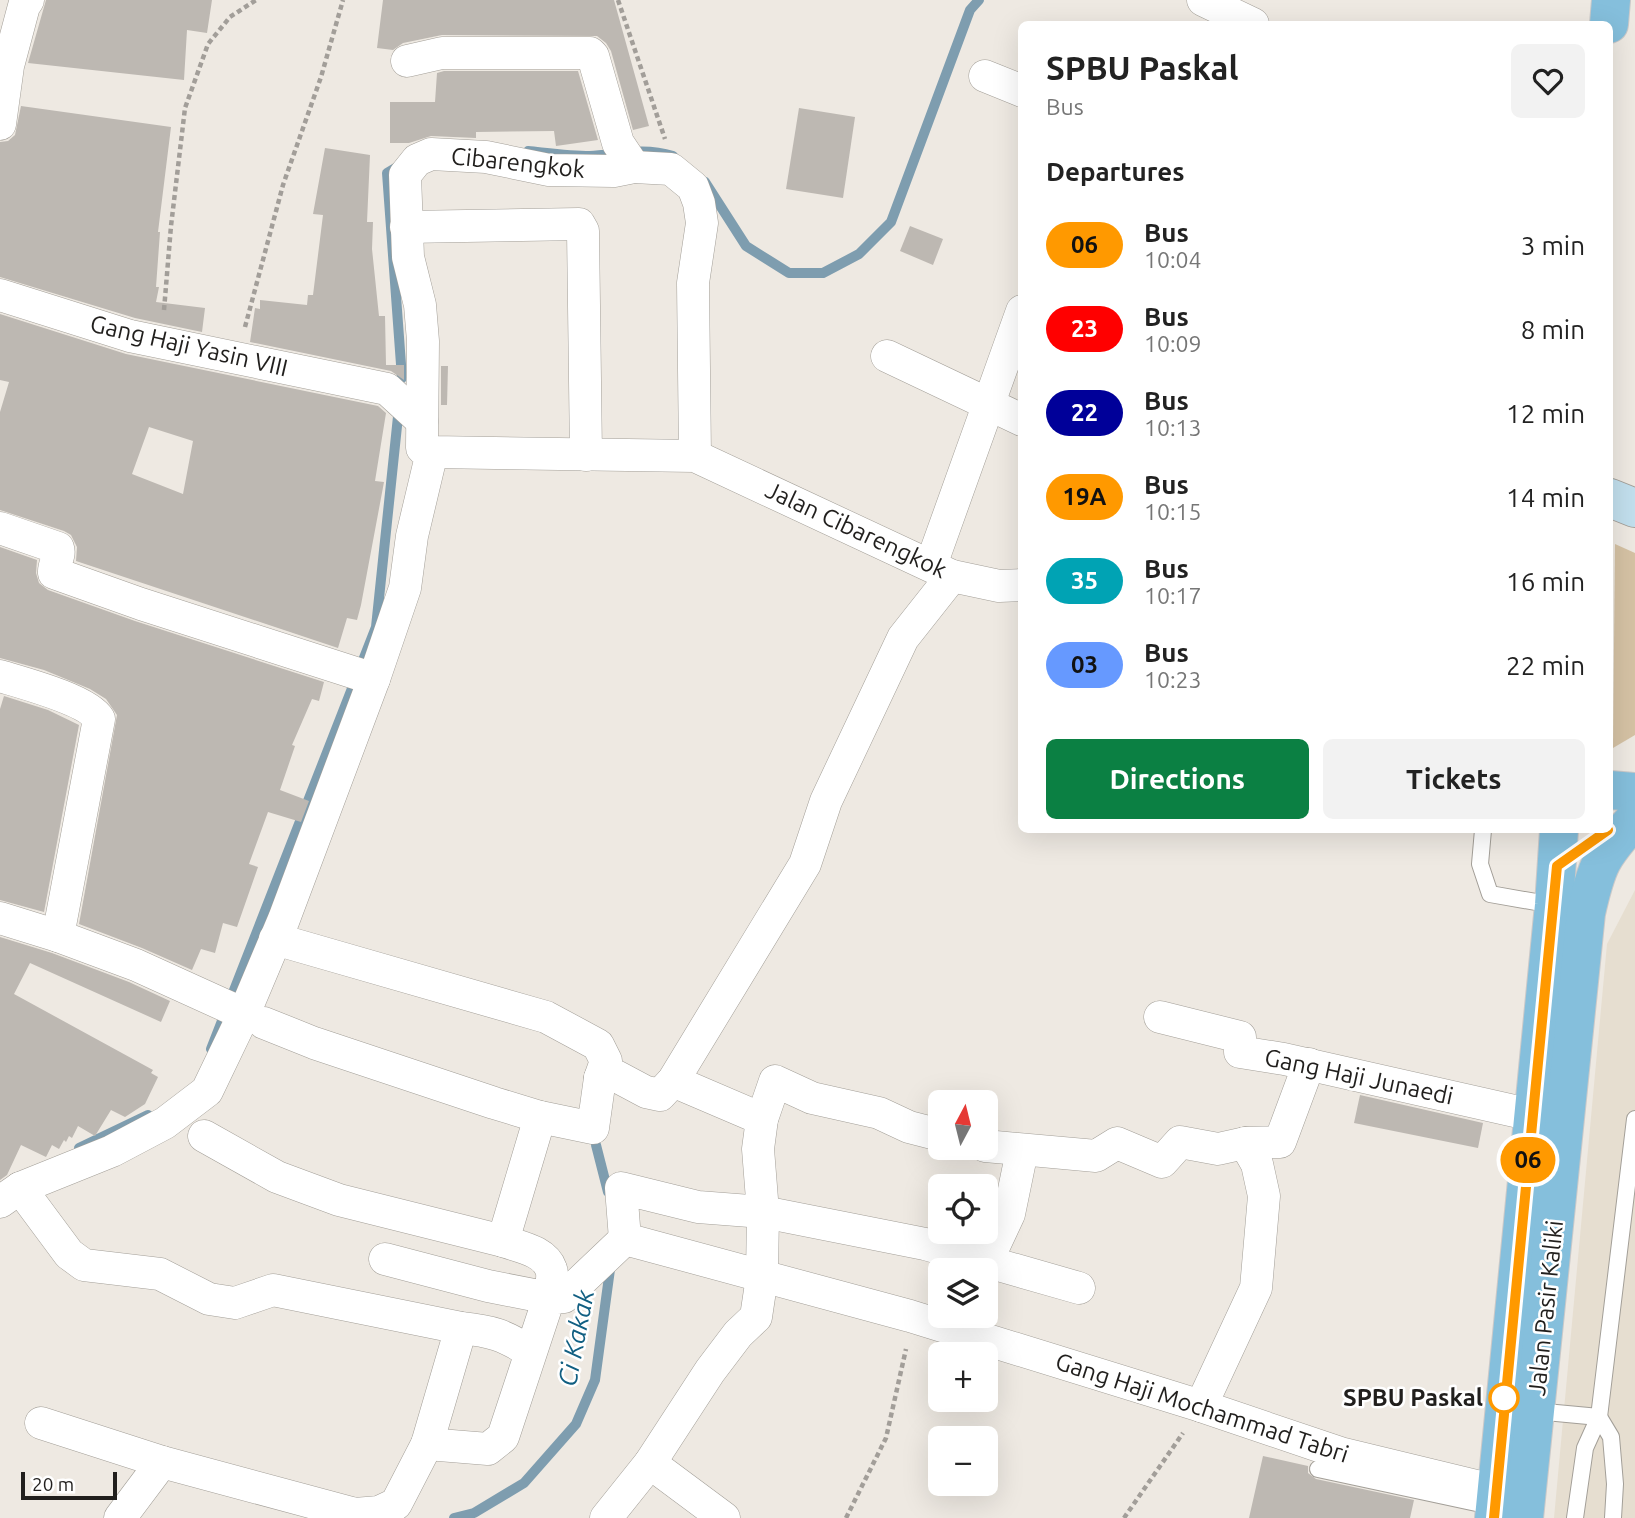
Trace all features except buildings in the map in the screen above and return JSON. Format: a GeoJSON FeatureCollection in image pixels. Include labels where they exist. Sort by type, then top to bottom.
{"type":"FeatureCollection","features":[{"type":"Feature","properties":{"kind":"main road"},"geometry":{"type":"LineString","coordinates":[[1609,21],[1611,0]]}},
{"type":"Feature","properties":{"kind":"main road"},"geometry":{"type":"LineString","coordinates":[[1613,499],[1635,509]]}},
{"type":"Feature","properties":{"kind":"main road"},"geometry":{"type":"LineString","coordinates":[[1613,790],[1635,793]]}},
{"type":"Feature","properties":{"kind":"main road"},"geometry":{"type":"LineString","coordinates":[[1613,826],[1635,811]]}},
{"type":"Feature","properties":{"kind":"main road","name":"Jalan Pasir Kaliki"},"geometry":{"type":"LineString","coordinates":[[1502,1509],[1535,1410],[1586,913],[1595,872],[1609,847],[1635,819]]}},
{"type":"Feature","properties":{"kind":"main road"},"geometry":{"type":"LineString","coordinates":[[1558,848],[1598,833]]}},
{"type":"Feature","properties":{"kind":"main road","name":"Jalan Pasir Kaliki"},"geometry":{"type":"LineString","coordinates":[[1502,1509],[1532,1115],[1558,848]]}},
{"type":"Feature","properties":{"kind":"street"},"geometry":{"type":"LineString","coordinates":[[0,124],[8,66],[28,0]]}},
{"type":"Feature","properties":{"kind":"street"},"geometry":{"type":"LineString","coordinates":[[1203,0],[1247,21]]}},
{"type":"Feature","properties":{"kind":"street"},"geometry":{"type":"LineString","coordinates":[[407,61],[442,53],[590,52],[627,157]]}},
{"type":"Feature","properties":{"kind":"street"},"geometry":{"type":"LineString","coordinates":[[985,76],[1018,89]]}},
{"type":"Feature","properties":{"kind":"street","name":"Cibarengkok"},"geometry":{"type":"LineString","coordinates":[[432,452],[422,448],[421,304],[408,257],[405,174],[417,160],[431,154],[486,157],[550,170],[614,171],[627,157],[669,154]]}},
{"type":"Feature","properties":{"kind":"street"},"geometry":{"type":"LineString","coordinates":[[530,1352],[492,1331],[461,1328],[273,1290],[235,1303],[209,1299],[160,1274],[84,1265],[69,1254],[10,1195],[112,1151],[165,1123],[207,1091],[275,939],[361,675],[405,588],[412,536],[432,452],[695,456],[693,283],[702,223],[693,187],[669,154]]}},
{"type":"Feature","properties":{"kind":"street"},"geometry":{"type":"LineString","coordinates":[[406,227],[579,224],[583,231],[586,455]]}},
{"type":"Feature","properties":{"kind":"street","name":"Gang Haji Yasin VIII"},"geometry":{"type":"LineString","coordinates":[[0,295],[130,337],[387,389],[422,421]]}},
{"type":"Feature","properties":{"kind":"street"},"geometry":{"type":"LineString","coordinates":[[600,1078],[616,1076],[646,1092],[660,1095],[673,1081],[806,864],[826,801],[903,638],[941,570],[987,405],[1018,322]]}},
{"type":"Feature","properties":{"kind":"street"},"geometry":{"type":"LineString","coordinates":[[887,356],[1018,418]]}},
{"type":"Feature","properties":{"kind":"street","name":"Jalan Cibarengkok"},"geometry":{"type":"LineString","coordinates":[[695,456],[941,570],[999,586],[1018,585]]}},
{"type":"Feature","properties":{"kind":"street"},"geometry":{"type":"LineString","coordinates":[[0,528],[58,548],[60,552],[54,573],[361,675]]}},
{"type":"Feature","properties":{"kind":"street"},"geometry":{"type":"LineString","coordinates":[[0,676],[52,693],[94,711],[99,719],[58,936]]}},
{"type":"Feature","properties":{"kind":"street"},"geometry":{"type":"LineString","coordinates":[[0,918],[136,965],[240,1013],[327,1047],[540,1117],[593,1128],[600,1078],[606,1060],[598,1045],[546,1017],[275,939]]}},
{"type":"Feature","properties":{"kind":"street","name":"Gang Haji Junaedi"},"geometry":{"type":"LineString","coordinates":[[1160,1017],[1240,1037],[1240,1052],[1309,1064],[1532,1115]]}},
{"type":"Feature","properties":{"kind":"street"},"geometry":{"type":"LineString","coordinates":[[998,1148],[1096,1156],[1117,1143],[1162,1162],[1180,1142],[1218,1149],[1245,1143],[1280,1142],[1309,1064]]}},
{"type":"Feature","properties":{"kind":"street"},"geometry":{"type":"LineString","coordinates":[[673,1081],[762,1119]]}},
{"type":"Feature","properties":{"kind":"street"},"geometry":{"type":"LineString","coordinates":[[606,1518],[650,1463],[710,1371],[738,1334],[756,1317],[762,1276],[763,1212],[758,1149],[762,1119],[775,1081],[812,1098],[879,1114],[928,1132]]}},
{"type":"Feature","properties":{"kind":"street"},"geometry":{"type":"LineString","coordinates":[[503,1241],[540,1117]]}},
{"type":"Feature","properties":{"kind":"street"},"geometry":{"type":"LineString","coordinates":[[204,1136],[277,1177],[339,1200],[503,1241],[534,1252],[545,1259],[552,1271],[549,1298],[503,1437],[488,1449],[427,1444]]}},
{"type":"Feature","properties":{"kind":"street"},"geometry":{"type":"LineString","coordinates":[[1201,1406],[1256,1288],[1265,1196],[1257,1164],[1245,1143]]}},
{"type":"Feature","properties":{"kind":"street"},"geometry":{"type":"LineString","coordinates":[[987,1258],[1009,1214],[1021,1151]]}},
{"type":"Feature","properties":{"kind":"street"},"geometry":{"type":"LineString","coordinates":[[385,1259],[488,1286],[549,1298],[564,1297],[625,1240],[621,1188],[698,1207],[763,1212],[925,1244],[975,1258]]}},
{"type":"Feature","properties":{"kind":"street","name":"Gang Haji Mochammad Tabri"},"geometry":{"type":"LineString","coordinates":[[625,1240],[910,1316],[1201,1406],[1502,1509]]}},
{"type":"Feature","properties":{"kind":"street"},"geometry":{"type":"LineString","coordinates":[[998,1264],[1079,1287]]}},
{"type":"Feature","properties":{"kind":"street"},"geometry":{"type":"LineString","coordinates":[[41,1423],[162,1462],[355,1514],[379,1512],[396,1504],[427,1444],[461,1328]]}},
{"type":"Feature","properties":{"kind":"street"},"geometry":{"type":"LineString","coordinates":[[120,1518],[162,1462]]}},
{"type":"Feature","properties":{"kind":"street"},"geometry":{"type":"LineString","coordinates":[[650,1463],[724,1518]]}},
{"type":"Feature","properties":{"kind":"lane"},"geometry":{"type":"LineString","coordinates":[[1483,833],[1480,864],[1490,894],[1554,905]]}},
{"type":"Feature","properties":{"kind":"lane"},"geometry":{"type":"LineString","coordinates":[[1575,1518],[1585,1448],[1600,1417],[1635,1119]]}},
{"type":"Feature","properties":{"kind":"lane"},"geometry":{"type":"LineString","coordinates":[[1535,1410],[1600,1417]]}},
{"type":"Feature","properties":{"kind":"lane"},"geometry":{"type":"LineString","coordinates":[[1600,1417],[1611,1437],[1613,1449],[1613,1518]]}},
{"type":"Feature","properties":{"kind":"lane"},"geometry":{"type":"LineString","coordinates":[[1318,1469],[1502,1509]]}},
{"type":"Feature","properties":{"kind":"path"},"geometry":{"type":"LineString","coordinates":[[161,342],[185,108],[208,44],[230,17],[257,0]]}},
{"type":"Feature","properties":{"kind":"path"},"geometry":{"type":"LineString","coordinates":[[237,358],[283,185],[321,77],[342,0]]}},
{"type":"Feature","properties":{"kind":"path"},"geometry":{"type":"LineString","coordinates":[[618,0],[669,154]]}},
{"type":"Feature","properties":{"kind":"path"},"geometry":{"type":"LineString","coordinates":[[846,1518],[886,1438],[906,1348],[910,1316]]}},
{"type":"Feature","properties":{"kind":"path"},"geometry":{"type":"LineString","coordinates":[[1124,1518],[1201,1406]]}},
{"type":"Feature","properties":{"kind":"shaded area"},"geometry":{"type":"Polygon","coordinates":[[[1615,544],[1635,553],[1635,735],[1613,748],[1615,544]]]}},
{"type":"Feature","properties":{"kind":"shaded area"},"geometry":{"type":"Polygon","coordinates":[[[1635,890],[1635,1518],[1554,1518],[1607,944],[1635,890]]]}},
{"type":"Feature","properties":{"kind":"waterway"},"geometry":{"type":"LineString","coordinates":[[705,182],[746,246],[789,273],[823,273],[859,254],[891,222],[970,10],[979,0]]}},
{"type":"Feature","properties":{"kind":"waterway"},"geometry":{"type":"LineString","coordinates":[[528,151],[590,156],[642,152],[673,156]]}},
{"type":"Feature","properties":{"kind":"waterway"},"geometry":{"type":"LineString","coordinates":[[402,164],[387,173],[402,378]]}},
{"type":"Feature","properties":{"kind":"waterway"},"geometry":{"type":"LineString","coordinates":[[211,1049],[376,627],[399,407]]}},
{"type":"Feature","properties":{"kind":"waterway"},"geometry":{"type":"LineString","coordinates":[[79,1148],[148,1115]]}},
{"type":"Feature","properties":{"kind":"waterway","name":"Ci Kakak"},"geometry":{"type":"LineString","coordinates":[[596,1145],[608,1192]]}},
{"type":"Feature","properties":{"kind":"waterway","name":"Ci Kakak"},"geometry":{"type":"LineString","coordinates":[[454,1518],[474,1513],[524,1483],[576,1424],[595,1380],[611,1262]]}},
{"type":"Feature","properties":{"kind":"bus line","name":"06"},"geometry":{"type":"LineString","coordinates":[[1494,1518],[1557,866],[1604,833]]}},
{"type":"Feature","properties":{"kind":"place","name":"SPBU Paskal"},"geometry":{"type":"Point","coordinates":[1504,1398]}}]}
